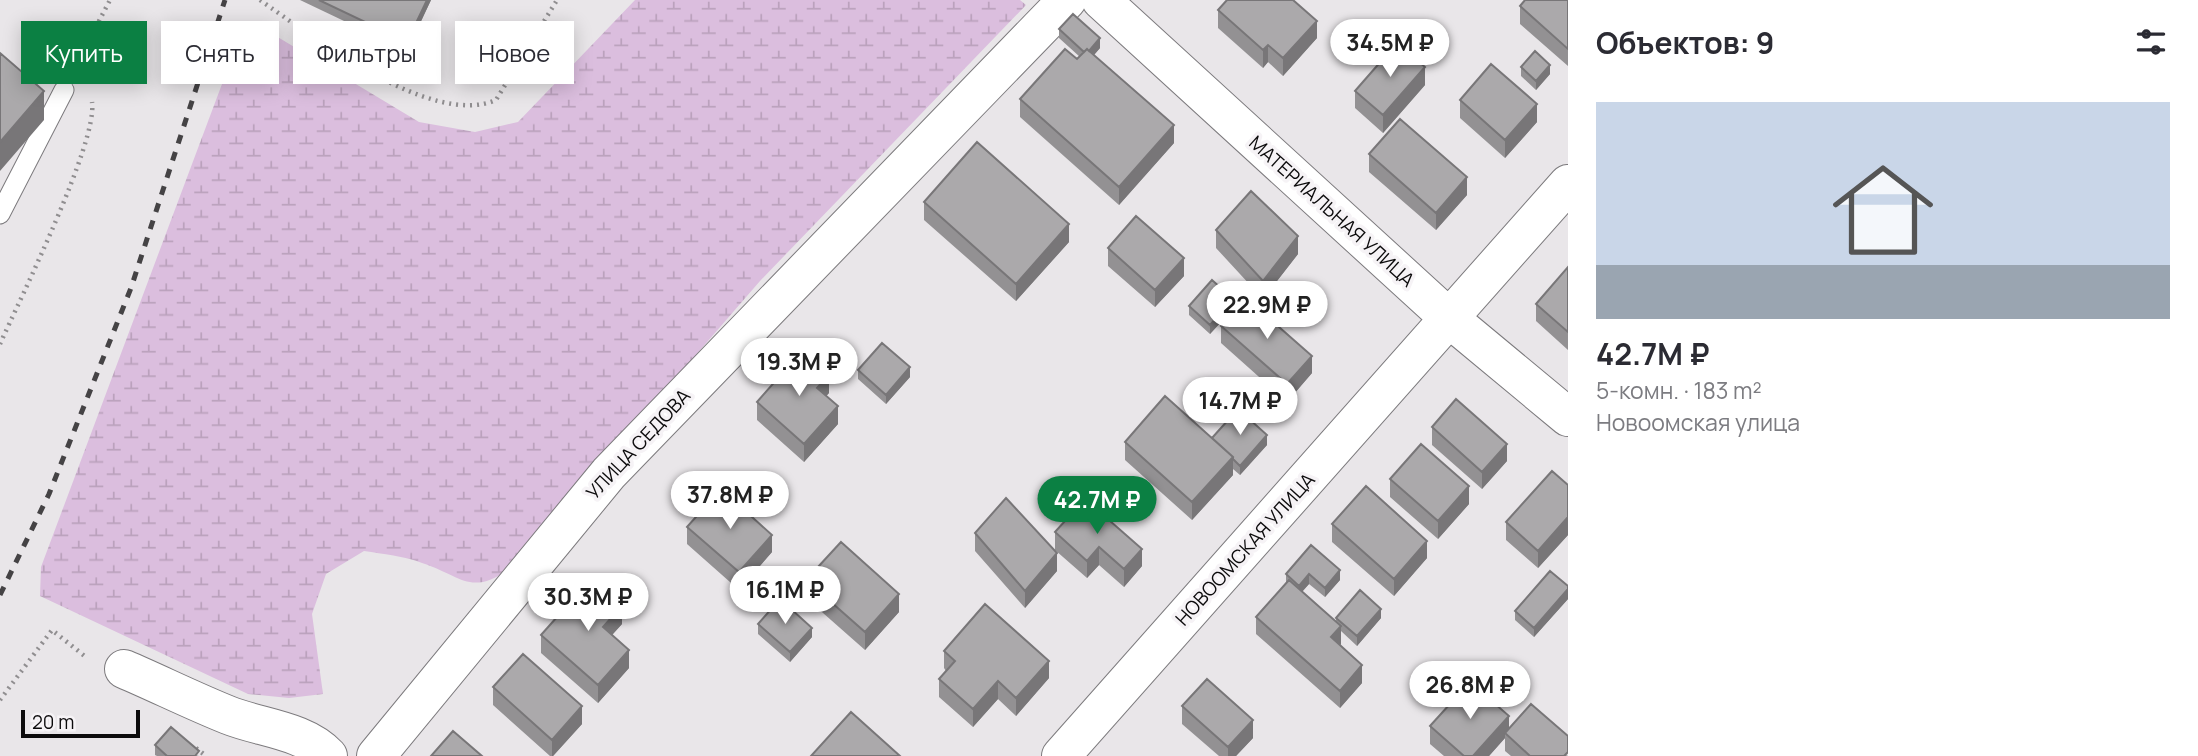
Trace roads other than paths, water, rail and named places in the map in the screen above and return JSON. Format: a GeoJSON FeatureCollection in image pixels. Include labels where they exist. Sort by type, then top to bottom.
{"type":"FeatureCollection","features":[{"type":"Feature","properties":{"kind":"street","name":"МАТЕРИАЛЬНАЯ УЛИЦА"},"geometry":{"type":"LineString","coordinates":[[1094,0],[1450,319],[1568,417]]}},
{"type":"Feature","properties":{"kind":"street","name":"УЛИЦА СЕДОВА"},"geometry":{"type":"LineString","coordinates":[[376,756],[609,472],[1094,0]]}},
{"type":"Feature","properties":{"kind":"street","name":"НОВООМСКАЯ УЛИЦА"},"geometry":{"type":"LineString","coordinates":[[1061,756],[1568,184]]}},
{"type":"Feature","properties":{"kind":"street"},"geometry":{"type":"LineString","coordinates":[[124,669],[230,716],[292,736],[320,748],[328,756]]}},
{"type":"Feature","properties":{"kind":"lane"},"geometry":{"type":"LineString","coordinates":[[0,214],[64,90]]}},
{"type":"Feature","properties":{"kind":"railway"},"geometry":{"type":"LineString","coordinates":[[0,595],[49,494],[131,288],[225,0]]}}]}
